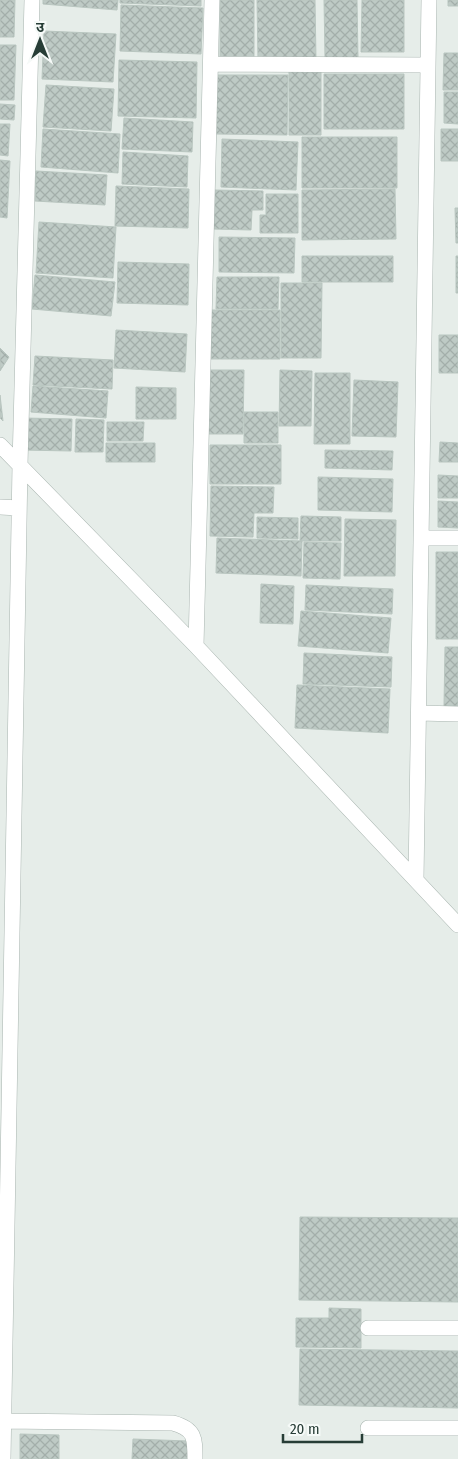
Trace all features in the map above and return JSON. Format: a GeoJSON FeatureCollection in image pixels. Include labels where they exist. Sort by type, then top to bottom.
{"type":"FeatureCollection","features":[{"type":"Feature","properties":{"kind":"street"},"geometry":{"type":"LineString","coordinates":[[3,1459],[5,1055],[32,0]]}},
{"type":"Feature","properties":{"kind":"street"},"geometry":{"type":"LineString","coordinates":[[196,646],[212,0]]}},
{"type":"Feature","properties":{"kind":"street"},"geometry":{"type":"LineString","coordinates":[[416,880],[430,0]]}},
{"type":"Feature","properties":{"kind":"street"},"geometry":{"type":"LineString","coordinates":[[211,64],[428,65]]}},
{"type":"Feature","properties":{"kind":"street"},"geometry":{"type":"LineString","coordinates":[[0,445],[196,646],[458,925]]}},
{"type":"Feature","properties":{"kind":"street"},"geometry":{"type":"LineString","coordinates":[[0,507],[19,508]]}},
{"type":"Feature","properties":{"kind":"street"},"geometry":{"type":"LineString","coordinates":[[421,538],[458,538]]}},
{"type":"Feature","properties":{"kind":"street"},"geometry":{"type":"LineString","coordinates":[[418,714],[458,714]]}},
{"type":"Feature","properties":{"kind":"street"},"geometry":{"type":"LineString","coordinates":[[368,1328],[458,1328]]}},
{"type":"Feature","properties":{"kind":"street"},"geometry":{"type":"LineString","coordinates":[[4,1420],[173,1423],[185,1427],[195,1439],[194,1459]]}},
{"type":"Feature","properties":{"kind":"street"},"geometry":{"type":"LineString","coordinates":[[368,1428],[458,1428]]}},
{"type":"Feature","properties":{"kind":"building"},"geometry":{"type":"Polygon","coordinates":[[[0,0],[15,0],[14,37],[0,37],[0,0]]]}},
{"type":"Feature","properties":{"kind":"building"},"geometry":{"type":"Polygon","coordinates":[[[43,0],[118,0],[117,10],[43,4],[43,0]]]}},
{"type":"Feature","properties":{"kind":"building"},"geometry":{"type":"Polygon","coordinates":[[[120,0],[201,0],[201,6],[120,3],[120,0]]]}},
{"type":"Feature","properties":{"kind":"building"},"geometry":{"type":"Polygon","coordinates":[[[220,0],[254,0],[254,57],[220,57],[220,0]]]}},
{"type":"Feature","properties":{"kind":"building"},"geometry":{"type":"Polygon","coordinates":[[[257,0],[315,0],[316,60],[258,61],[257,0]]]}},
{"type":"Feature","properties":{"kind":"building"},"geometry":{"type":"Polygon","coordinates":[[[324,0],[357,0],[358,58],[325,58],[324,0]]]}},
{"type":"Feature","properties":{"kind":"building"},"geometry":{"type":"Polygon","coordinates":[[[362,0],[404,0],[404,52],[361,52],[362,0]]]}},
{"type":"Feature","properties":{"kind":"building"},"geometry":{"type":"Polygon","coordinates":[[[448,0],[458,0],[458,6],[448,6],[448,0]]]}},
{"type":"Feature","properties":{"kind":"building"},"geometry":{"type":"Polygon","coordinates":[[[121,5],[203,8],[201,54],[120,51],[121,5]]]}},
{"type":"Feature","properties":{"kind":"building"},"geometry":{"type":"Polygon","coordinates":[[[44,31],[116,34],[113,82],[42,79],[44,31]]]}},
{"type":"Feature","properties":{"kind":"building"},"geometry":{"type":"Polygon","coordinates":[[[0,45],[16,45],[14,100],[0,100],[0,45]]]}},
{"type":"Feature","properties":{"kind":"building"},"geometry":{"type":"Polygon","coordinates":[[[444,53],[458,53],[458,90],[443,90],[444,53]]]}},
{"type":"Feature","properties":{"kind":"building"},"geometry":{"type":"Polygon","coordinates":[[[119,60],[197,62],[196,118],[118,116],[119,60]]]}},
{"type":"Feature","properties":{"kind":"building"},"geometry":{"type":"Polygon","coordinates":[[[289,71],[321,72],[321,135],[289,135],[289,71]]]}},
{"type":"Feature","properties":{"kind":"building"},"geometry":{"type":"Polygon","coordinates":[[[324,74],[404,74],[404,129],[324,129],[324,74]]]}},
{"type":"Feature","properties":{"kind":"building"},"geometry":{"type":"Polygon","coordinates":[[[217,75],[288,75],[287,135],[216,134],[217,75]]]}},
{"type":"Feature","properties":{"kind":"building"},"geometry":{"type":"Polygon","coordinates":[[[46,85],[114,89],[111,131],[43,127],[46,85]]]}},
{"type":"Feature","properties":{"kind":"building"},"geometry":{"type":"Polygon","coordinates":[[[444,92],[458,92],[458,124],[444,123],[444,92]]]}},
{"type":"Feature","properties":{"kind":"building"},"geometry":{"type":"Polygon","coordinates":[[[0,104],[15,105],[14,120],[0,119],[0,104]]]}},
{"type":"Feature","properties":{"kind":"building"},"geometry":{"type":"Polygon","coordinates":[[[124,118],[193,122],[192,152],[122,149],[124,118]]]}},
{"type":"Feature","properties":{"kind":"building"},"geometry":{"type":"Polygon","coordinates":[[[0,124],[10,124],[8,156],[0,155],[0,124]]]}},
{"type":"Feature","properties":{"kind":"building"},"geometry":{"type":"Polygon","coordinates":[[[43,129],[120,134],[118,173],[41,167],[43,129]]]}},
{"type":"Feature","properties":{"kind":"building"},"geometry":{"type":"Polygon","coordinates":[[[441,129],[458,129],[458,161],[441,161],[441,129]]]}},
{"type":"Feature","properties":{"kind":"building"},"geometry":{"type":"Polygon","coordinates":[[[302,137],[397,137],[397,188],[302,188],[302,137]]]}},
{"type":"Feature","properties":{"kind":"building"},"geometry":{"type":"Polygon","coordinates":[[[222,139],[298,142],[296,190],[221,187],[222,139]]]}},
{"type":"Feature","properties":{"kind":"building"},"geometry":{"type":"Polygon","coordinates":[[[123,152],[188,156],[187,187],[122,184],[123,152]]]}},
{"type":"Feature","properties":{"kind":"building"},"geometry":{"type":"Polygon","coordinates":[[[0,160],[10,161],[7,218],[0,217],[0,160]]]}},
{"type":"Feature","properties":{"kind":"building"},"geometry":{"type":"Polygon","coordinates":[[[36,171],[107,175],[105,205],[35,201],[36,171]]]}},
{"type":"Feature","properties":{"kind":"building"},"geometry":{"type":"Polygon","coordinates":[[[116,186],[189,189],[188,228],[115,226],[116,186]]]}},
{"type":"Feature","properties":{"kind":"building"},"geometry":{"type":"Polygon","coordinates":[[[395,189],[396,239],[302,240],[302,190],[395,189]]]}},
{"type":"Feature","properties":{"kind":"building"},"geometry":{"type":"Polygon","coordinates":[[[214,190],[263,191],[263,210],[252,210],[251,230],[213,229],[214,190]]]}},
{"type":"Feature","properties":{"kind":"building"},"geometry":{"type":"Polygon","coordinates":[[[266,194],[298,194],[298,233],[260,233],[260,215],[266,215],[266,194]]]}},
{"type":"Feature","properties":{"kind":"building"},"geometry":{"type":"Polygon","coordinates":[[[455,208],[458,208],[458,243],[456,243],[455,208]]]}},
{"type":"Feature","properties":{"kind":"building"},"geometry":{"type":"Polygon","coordinates":[[[39,222],[116,227],[113,278],[36,273],[39,222]]]}},
{"type":"Feature","properties":{"kind":"building"},"geometry":{"type":"Polygon","coordinates":[[[219,237],[295,238],[294,273],[219,272],[219,237]]]}},
{"type":"Feature","properties":{"kind":"building"},"geometry":{"type":"Polygon","coordinates":[[[302,256],[393,256],[393,282],[302,282],[302,256]]]}},
{"type":"Feature","properties":{"kind":"building"},"geometry":{"type":"Polygon","coordinates":[[[456,256],[458,256],[458,293],[456,293],[456,256]]]}},
{"type":"Feature","properties":{"kind":"building"},"geometry":{"type":"Polygon","coordinates":[[[118,262],[189,264],[188,305],[117,303],[118,262]]]}},
{"type":"Feature","properties":{"kind":"building"},"geometry":{"type":"Polygon","coordinates":[[[35,275],[115,282],[111,316],[32,309],[35,275]]]}},
{"type":"Feature","properties":{"kind":"building"},"geometry":{"type":"Polygon","coordinates":[[[217,277],[279,277],[278,309],[216,309],[217,277]]]}},
{"type":"Feature","properties":{"kind":"building"},"geometry":{"type":"Polygon","coordinates":[[[281,283],[322,283],[321,358],[281,358],[281,283]]]}},
{"type":"Feature","properties":{"kind":"building"},"geometry":{"type":"Polygon","coordinates":[[[211,310],[280,310],[280,359],[211,359],[211,310]]]}},
{"type":"Feature","properties":{"kind":"building"},"geometry":{"type":"Polygon","coordinates":[[[116,330],[187,334],[185,372],[114,368],[116,330]]]}},
{"type":"Feature","properties":{"kind":"building"},"geometry":{"type":"Polygon","coordinates":[[[439,335],[458,335],[458,373],[439,373],[439,335]]]}},
{"type":"Feature","properties":{"kind":"building"},"geometry":{"type":"Polygon","coordinates":[[[0,348],[9,357],[0,371],[0,348]]]}},
{"type":"Feature","properties":{"kind":"building"},"geometry":{"type":"Polygon","coordinates":[[[35,356],[113,360],[112,389],[33,385],[35,356]]]}},
{"type":"Feature","properties":{"kind":"building"},"geometry":{"type":"Polygon","coordinates":[[[206,370],[244,370],[243,434],[205,434],[206,370]]]}},
{"type":"Feature","properties":{"kind":"building"},"geometry":{"type":"Polygon","coordinates":[[[280,370],[312,371],[311,426],[279,426],[280,370]]]}},
{"type":"Feature","properties":{"kind":"building"},"geometry":{"type":"Polygon","coordinates":[[[315,373],[350,373],[350,444],[314,444],[315,373]]]}},
{"type":"Feature","properties":{"kind":"building"},"geometry":{"type":"Polygon","coordinates":[[[354,380],[398,382],[396,437],[352,436],[354,380]]]}},
{"type":"Feature","properties":{"kind":"building"},"geometry":{"type":"Polygon","coordinates":[[[33,386],[108,391],[106,418],[31,412],[33,386]]]}},
{"type":"Feature","properties":{"kind":"building"},"geometry":{"type":"Polygon","coordinates":[[[136,387],[176,388],[176,419],[136,419],[136,387]]]}},
{"type":"Feature","properties":{"kind":"building"},"geometry":{"type":"Polygon","coordinates":[[[0,395],[3,421],[0,418],[0,395]]]}},
{"type":"Feature","properties":{"kind":"building"},"geometry":{"type":"Polygon","coordinates":[[[244,412],[278,412],[278,443],[244,443],[244,412]]]}},
{"type":"Feature","properties":{"kind":"building"},"geometry":{"type":"Polygon","coordinates":[[[23,418],[72,419],[71,451],[22,450],[23,418]]]}},
{"type":"Feature","properties":{"kind":"building"},"geometry":{"type":"Polygon","coordinates":[[[76,419],[104,420],[103,452],[75,452],[76,419]]]}},
{"type":"Feature","properties":{"kind":"building"},"geometry":{"type":"Polygon","coordinates":[[[107,422],[144,422],[143,441],[107,441],[107,422]]]}},
{"type":"Feature","properties":{"kind":"building"},"geometry":{"type":"Polygon","coordinates":[[[440,442],[458,443],[458,462],[439,462],[440,442]]]}},
{"type":"Feature","properties":{"kind":"building"},"geometry":{"type":"Polygon","coordinates":[[[106,443],[155,443],[155,462],[106,462],[106,443]]]}},
{"type":"Feature","properties":{"kind":"building"},"geometry":{"type":"Polygon","coordinates":[[[210,445],[281,445],[281,484],[210,484],[210,445]]]}},
{"type":"Feature","properties":{"kind":"building"},"geometry":{"type":"Polygon","coordinates":[[[325,450],[393,451],[392,470],[325,468],[325,450]]]}},
{"type":"Feature","properties":{"kind":"building"},"geometry":{"type":"Polygon","coordinates":[[[438,475],[458,476],[458,498],[438,498],[438,475]]]}},
{"type":"Feature","properties":{"kind":"building"},"geometry":{"type":"Polygon","coordinates":[[[318,477],[393,479],[392,512],[318,510],[318,477]]]}},
{"type":"Feature","properties":{"kind":"building"},"geometry":{"type":"Polygon","coordinates":[[[211,486],[274,487],[273,513],[254,513],[253,537],[210,536],[211,486]]]}},
{"type":"Feature","properties":{"kind":"building"},"geometry":{"type":"Polygon","coordinates":[[[438,501],[458,502],[458,528],[438,527],[438,501]]]}},
{"type":"Feature","properties":{"kind":"building"},"geometry":{"type":"Polygon","coordinates":[[[301,516],[341,517],[341,541],[300,541],[301,516]]]}},
{"type":"Feature","properties":{"kind":"building"},"geometry":{"type":"Polygon","coordinates":[[[257,517],[298,518],[298,539],[257,538],[257,517]]]}},
{"type":"Feature","properties":{"kind":"building"},"geometry":{"type":"Polygon","coordinates":[[[345,519],[396,520],[395,576],[344,576],[345,519]]]}},
{"type":"Feature","properties":{"kind":"building"},"geometry":{"type":"Polygon","coordinates":[[[217,538],[302,541],[301,576],[216,573],[217,538]]]}},
{"type":"Feature","properties":{"kind":"building"},"geometry":{"type":"Polygon","coordinates":[[[304,542],[341,543],[340,579],[303,578],[304,542]]]}},
{"type":"Feature","properties":{"kind":"building"},"geometry":{"type":"Polygon","coordinates":[[[436,552],[458,552],[458,639],[436,639],[436,552]]]}},
{"type":"Feature","properties":{"kind":"building"},"geometry":{"type":"Polygon","coordinates":[[[261,584],[294,586],[293,624],[260,623],[261,584]]]}},
{"type":"Feature","properties":{"kind":"building"},"geometry":{"type":"Polygon","coordinates":[[[306,585],[393,589],[392,614],[305,610],[306,585]]]}},
{"type":"Feature","properties":{"kind":"building"},"geometry":{"type":"Polygon","coordinates":[[[301,611],[391,618],[388,653],[298,646],[301,611]]]}},
{"type":"Feature","properties":{"kind":"building"},"geometry":{"type":"Polygon","coordinates":[[[445,647],[458,647],[458,706],[444,706],[445,647]]]}},
{"type":"Feature","properties":{"kind":"building"},"geometry":{"type":"Polygon","coordinates":[[[304,653],[392,657],[391,687],[303,684],[304,653]]]}},
{"type":"Feature","properties":{"kind":"building"},"geometry":{"type":"Polygon","coordinates":[[[297,685],[390,689],[388,733],[295,728],[297,685]]]}},
{"type":"Feature","properties":{"kind":"building"},"geometry":{"type":"Polygon","coordinates":[[[300,1217],[458,1218],[458,1302],[299,1300],[300,1217]]]}},
{"type":"Feature","properties":{"kind":"building"},"geometry":{"type":"Polygon","coordinates":[[[329,1308],[361,1309],[361,1348],[296,1347],[296,1318],[329,1318],[329,1308]]]}},
{"type":"Feature","properties":{"kind":"building"},"geometry":{"type":"Polygon","coordinates":[[[300,1349],[458,1351],[458,1408],[299,1405],[300,1349]]]}},
{"type":"Feature","properties":{"kind":"building"},"geometry":{"type":"Polygon","coordinates":[[[20,1434],[59,1435],[59,1459],[20,1459],[20,1434]]]}},
{"type":"Feature","properties":{"kind":"building"},"geometry":{"type":"Polygon","coordinates":[[[133,1439],[188,1441],[187,1459],[132,1459],[133,1439]]]}}]}
